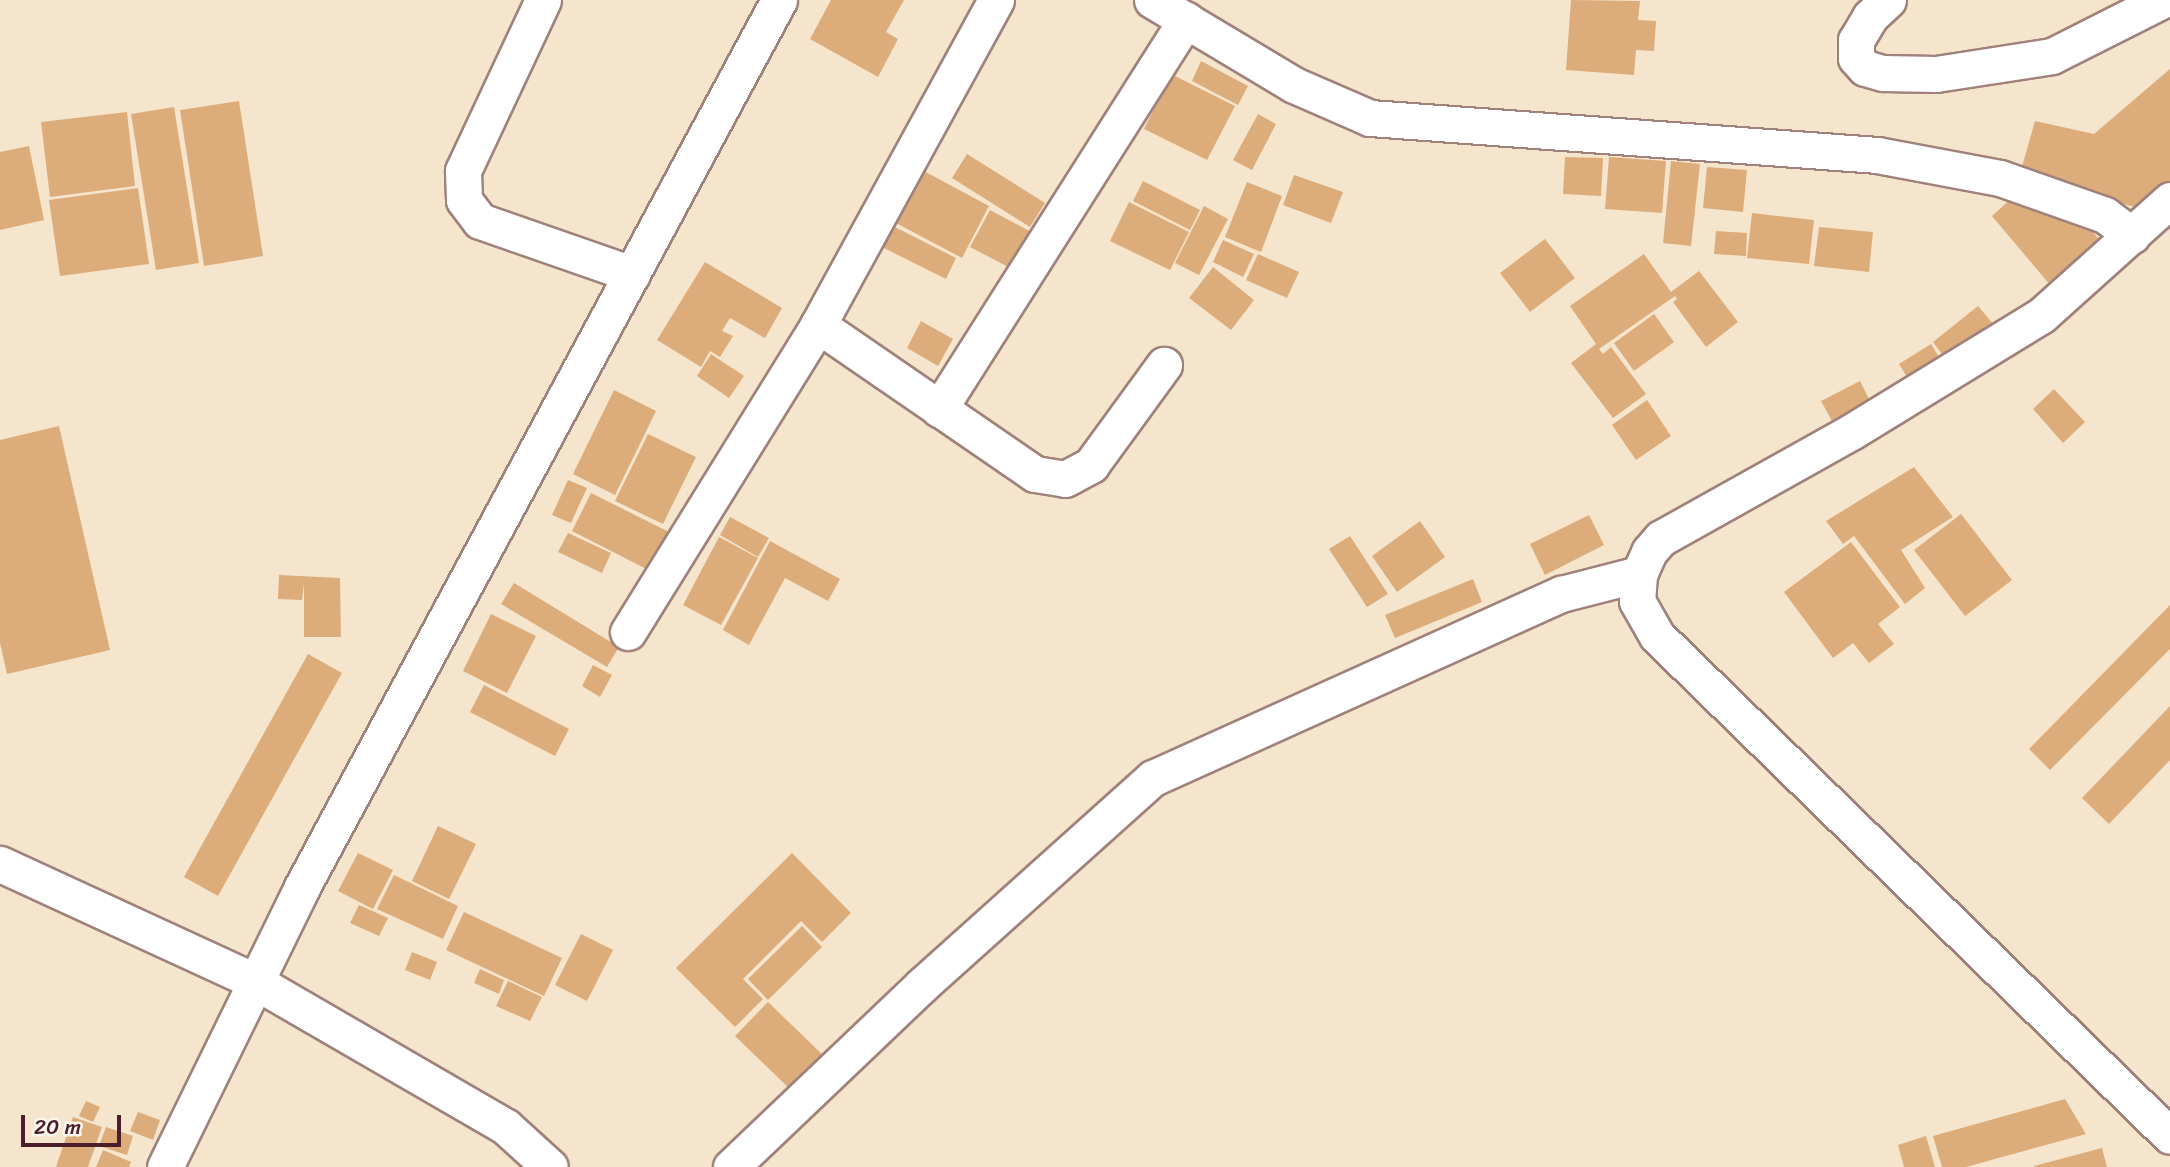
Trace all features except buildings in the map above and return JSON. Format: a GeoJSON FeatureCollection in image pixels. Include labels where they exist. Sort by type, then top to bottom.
{"type":"FeatureCollection","features":[{"type":"Feature","properties":{"kind":"street"},"geometry":{"type":"LineString","coordinates":[[543,0],[463,171],[464,201],[480,221],[632,274]]}},
{"type":"Feature","properties":{"kind":"street"},"geometry":{"type":"LineString","coordinates":[[165,1167],[302,887],[779,0]]}},
{"type":"Feature","properties":{"kind":"street"},"geometry":{"type":"LineString","coordinates":[[628,632],[818,325],[996,0]]}},
{"type":"Feature","properties":{"kind":"street"},"geometry":{"type":"LineString","coordinates":[[1152,0],[1294,85],[1370,118],[1877,155],[2000,178],[2105,215],[2132,235]]}},
{"type":"Feature","properties":{"kind":"street"},"geometry":{"type":"LineString","coordinates":[[1888,0],[1870,17],[1856,40],[1856,58],[1865,68],[1883,73],[1936,74],[2052,56],[2163,0]]}},
{"type":"Feature","properties":{"kind":"street"},"geometry":{"type":"LineString","coordinates":[[939,409],[1186,20]]}},
{"type":"Feature","properties":{"kind":"street"},"geometry":{"type":"LineString","coordinates":[[2170,200],[2042,315],[1851,432],[1661,538],[1649,552],[1639,574],[1637,601],[1657,636],[2170,1136]]}},
{"type":"Feature","properties":{"kind":"street"},"geometry":{"type":"LineString","coordinates":[[818,325],[1035,474],[1065,479],[1091,465],[1164,365]]}},
{"type":"Feature","properties":{"kind":"street"},"geometry":{"type":"LineString","coordinates":[[731,1167],[922,985],[1153,778],[1561,594],[1639,574]]}},
{"type":"Feature","properties":{"kind":"street"},"geometry":{"type":"LineString","coordinates":[[0,864],[256,982],[506,1128],[550,1167]]}}]}
